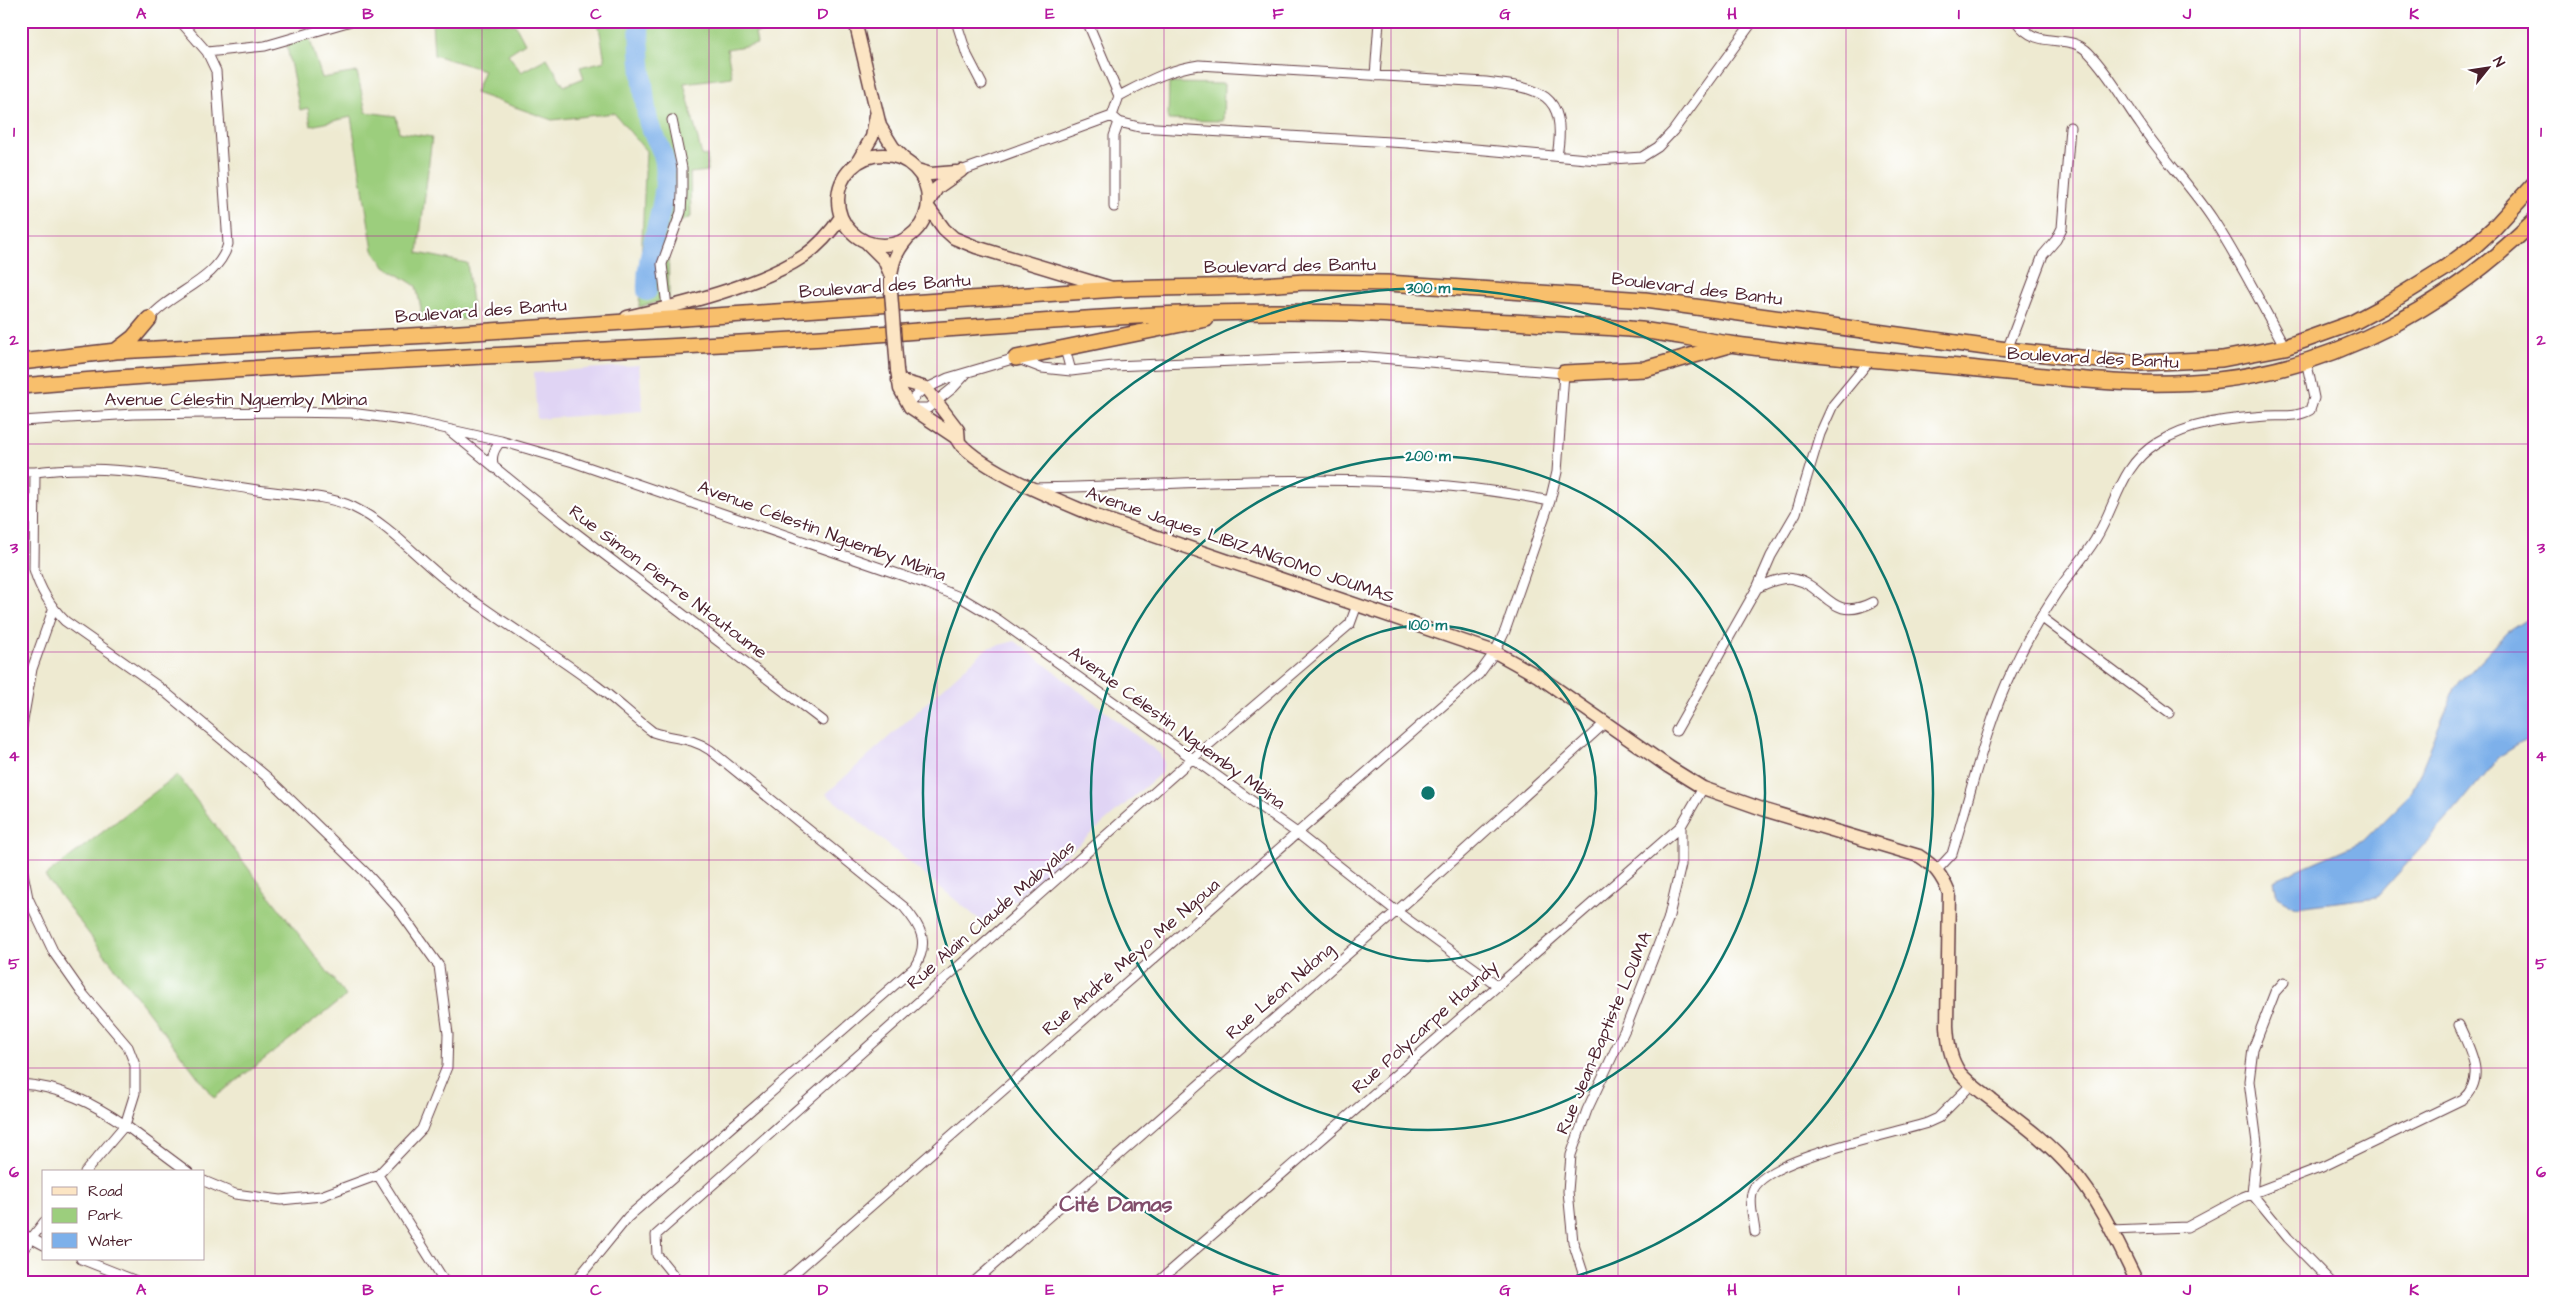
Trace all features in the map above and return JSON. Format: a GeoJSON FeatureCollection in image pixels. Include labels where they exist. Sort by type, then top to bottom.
{"type":"FeatureCollection","features":[{"type":"Feature","properties":{"kind":"highway","name":"Boulevard des Bantu"},"geometry":{"type":"LineString","coordinates":[[21,362],[116,351],[448,333],[1117,289],[1314,282],[1387,283],[1520,290],[1645,300],[2007,350],[2140,363],[2222,358],[2285,347],[2352,323],[2382,307],[2445,268],[2494,228],[2534,184]]}},
{"type":"Feature","properties":{"kind":"highway","name":"Boulevard des Bantu"},"geometry":{"type":"LineString","coordinates":[[21,386],[250,369],[782,340],[1064,319],[1214,312],[1364,314],[1593,326],[1649,331],[1731,344],[1871,359],[2143,383],[2213,381],[2244,376],[2306,360],[2368,336],[2420,310],[2473,275],[2534,221]]}},
{"type":"Feature","properties":{"kind":"highway"},"geometry":{"type":"LineString","coordinates":[[1016,358],[1203,320],[1214,312]]}},
{"type":"Feature","properties":{"kind":"highway"},"geometry":{"type":"LineString","coordinates":[[149,319],[150,336],[162,350]]}},
{"type":"Feature","properties":{"kind":"highway"},"geometry":{"type":"LineString","coordinates":[[116,351],[133,338],[149,319]]}},
{"type":"Feature","properties":{"kind":"highway"},"geometry":{"type":"LineString","coordinates":[[1564,373],[1645,368],[1731,344]]}},
{"type":"Feature","properties":{"kind":"main road"},"geometry":{"type":"LineString","coordinates":[[855,21],[876,115],[884,135],[924,179],[928,204],[944,229],[954,238],[976,248],[1117,289]]}},
{"type":"Feature","properties":{"kind":"main road"},"geometry":{"type":"LineString","coordinates":[[876,115],[872,137],[858,161],[848,170],[840,186],[838,205],[841,217],[850,231],[878,253],[890,274]]}},
{"type":"Feature","properties":{"kind":"main road"},"geometry":{"type":"LineString","coordinates":[[858,161],[882,154],[895,156],[906,161]]}},
{"type":"Feature","properties":{"kind":"main road"},"geometry":{"type":"LineString","coordinates":[[917,170],[941,174],[961,171]]}},
{"type":"Feature","properties":{"kind":"main road"},"geometry":{"type":"LineString","coordinates":[[909,405],[898,375],[890,274],[895,255],[922,222],[928,204],[937,188],[961,171]]}},
{"type":"Feature","properties":{"kind":"main road"},"geometry":{"type":"LineString","coordinates":[[607,322],[667,307],[753,281],[794,262],[830,234],[841,217]]}},
{"type":"Feature","properties":{"kind":"main road"},"geometry":{"type":"LineString","coordinates":[[864,241],[886,245],[907,238]]}},
{"type":"Feature","properties":{"kind":"main road"},"geometry":{"type":"LineString","coordinates":[[898,375],[926,388],[958,430],[959,443]]}},
{"type":"Feature","properties":{"kind":"main road","name":"Avenue Jaques LIBIZANGOMO JOUMAS"},"geometry":{"type":"LineString","coordinates":[[909,405],[955,436],[959,443],[993,467],[1030,488],[1093,515],[1495,652],[1538,676],[1703,788],[1768,812],[1919,856],[1932,864],[1942,876],[1949,893],[1948,1043],[1953,1060],[1961,1074],[2036,1135],[2072,1170],[2111,1230],[2137,1282]]}},
{"type":"Feature","properties":{"kind":"street"},"geometry":{"type":"LineString","coordinates":[[149,319],[171,298],[216,267],[222,260],[228,244],[216,71],[207,52],[180,21]]}},
{"type":"Feature","properties":{"kind":"street"},"geometry":{"type":"LineString","coordinates":[[207,52],[264,46],[351,21]]}},
{"type":"Feature","properties":{"kind":"street"},"geometry":{"type":"LineString","coordinates":[[956,21],[966,55],[982,84]]}},
{"type":"Feature","properties":{"kind":"street"},"geometry":{"type":"LineString","coordinates":[[1087,21],[1119,96],[1114,136],[1114,207]]}},
{"type":"Feature","properties":{"kind":"street"},"geometry":{"type":"LineString","coordinates":[[1375,76],[1379,21]]}},
{"type":"Feature","properties":{"kind":"street"},"geometry":{"type":"LineString","coordinates":[[961,171],[1116,119],[1139,127],[1407,143],[1558,156],[1624,159],[1642,157],[1658,147],[1715,76],[1753,21]]}},
{"type":"Feature","properties":{"kind":"street"},"geometry":{"type":"LineString","coordinates":[[2016,21],[2031,37],[2044,41],[2066,41],[2076,44],[2087,50],[2100,65],[2140,125],[2212,218],[2243,269],[2285,347]]}},
{"type":"Feature","properties":{"kind":"street"},"geometry":{"type":"LineString","coordinates":[[1119,96],[1162,74],[1200,64],[1486,82],[1531,88],[1544,95],[1558,116],[1560,129],[1558,156]]}},
{"type":"Feature","properties":{"kind":"street"},"geometry":{"type":"LineString","coordinates":[[667,307],[662,264],[681,212],[682,194],[682,168],[672,120]]}},
{"type":"Feature","properties":{"kind":"street"},"geometry":{"type":"LineString","coordinates":[[2007,350],[2043,255],[2056,240],[2062,228],[2070,127]]}},
{"type":"Feature","properties":{"kind":"street"},"geometry":{"type":"LineString","coordinates":[[1065,349],[1071,371]]}},
{"type":"Feature","properties":{"kind":"street"},"geometry":{"type":"LineString","coordinates":[[909,405],[926,388],[948,378],[1016,358],[1042,368],[1071,371],[1113,366],[1356,356],[1564,373]]}},
{"type":"Feature","properties":{"kind":"street"},"geometry":{"type":"LineString","coordinates":[[1676,730],[1757,588],[1771,556],[1796,513],[1820,434],[1833,405],[1871,359]]}},
{"type":"Feature","properties":{"kind":"street"},"geometry":{"type":"LineString","coordinates":[[1937,870],[1952,854],[2001,697],[2013,667],[2041,617],[2094,541],[2112,508],[2128,469],[2137,458],[2157,443],[2194,426],[2248,418],[2297,416],[2310,410],[2314,398],[2306,360]]}},
{"type":"Feature","properties":{"kind":"street","name":"Rue André Meyo Me Ngoua"},"geometry":{"type":"LineString","coordinates":[[784,1282],[1479,674],[1495,652],[1505,631],[1550,501],[1557,472],[1564,373]]}},
{"type":"Feature","properties":{"kind":"street"},"geometry":{"type":"LineString","coordinates":[[909,405],[927,409],[953,388],[966,374]]}},
{"type":"Feature","properties":{"kind":"street","name":"Avenue Célestin Nguemby Mbina"},"geometry":{"type":"LineString","coordinates":[[21,421],[134,414],[334,413],[372,415],[445,428],[501,441],[638,483],[962,598],[997,619],[1297,833],[1396,911],[1497,985]]}},
{"type":"Feature","properties":{"kind":"street","name":"Rue Simon Pierre Ntoutoume"},"geometry":{"type":"LineString","coordinates":[[445,428],[468,444],[494,468],[822,721]]}},
{"type":"Feature","properties":{"kind":"street"},"geometry":{"type":"LineString","coordinates":[[494,468],[492,462],[494,450],[501,441]]}},
{"type":"Feature","properties":{"kind":"street"},"geometry":{"type":"LineString","coordinates":[[21,472],[69,468],[102,468],[167,475],[320,498],[353,507],[374,519],[434,571],[490,614],[597,686],[653,732],[687,738],[710,750],[904,907],[917,922],[924,940],[922,956],[914,968],[628,1218],[575,1282]]}},
{"type":"Feature","properties":{"kind":"street"},"geometry":{"type":"LineString","coordinates":[[35,472],[34,569],[38,582],[53,610],[73,627],[159,687],[267,777],[367,874],[396,906],[439,966],[448,1034],[447,1067],[422,1129],[378,1175],[321,1196],[281,1200],[235,1194],[205,1181]]}},
{"type":"Feature","properties":{"kind":"street"},"geometry":{"type":"LineString","coordinates":[[1030,488],[1296,479],[1368,479],[1451,486],[1550,501]]}},
{"type":"Feature","properties":{"kind":"street"},"geometry":{"type":"LineString","coordinates":[[1757,588],[1769,583],[1793,578],[1807,584],[1842,608],[1862,608],[1873,602]]}},
{"type":"Feature","properties":{"kind":"street","name":"Rue Alain Claude Mabyalas"},"geometry":{"type":"LineString","coordinates":[[679,1282],[657,1255],[656,1235],[1192,759],[1350,624],[1357,604]]}},
{"type":"Feature","properties":{"kind":"street"},"geometry":{"type":"LineString","coordinates":[[21,732],[32,669],[53,610]]}},
{"type":"Feature","properties":{"kind":"street"},"geometry":{"type":"LineString","coordinates":[[2041,617],[2169,713]]}},
{"type":"Feature","properties":{"kind":"street","name":"Rue Léon Ndong"},"geometry":{"type":"LineString","coordinates":[[974,1282],[1396,911],[1605,723]]}},
{"type":"Feature","properties":{"kind":"street","name":"Rue Polycarpe Houndy"},"geometry":{"type":"LineString","coordinates":[[1158,1282],[1681,826],[1703,788]]}},
{"type":"Feature","properties":{"kind":"street","name":"Rue Jean-Baptiste LOUMA"},"geometry":{"type":"LineString","coordinates":[[1586,1282],[1573,1242],[1568,1191],[1571,1155],[1587,1110],[1627,1025],[1668,920],[1681,865],[1681,826]]}},
{"type":"Feature","properties":{"kind":"street"},"geometry":{"type":"LineString","coordinates":[[21,863],[28,898],[54,953],[82,993],[128,1047],[135,1065],[135,1093],[126,1124],[87,1170]]}},
{"type":"Feature","properties":{"kind":"street"},"geometry":{"type":"LineString","coordinates":[[2284,982],[2272,998],[2253,1049],[2249,1081],[2257,1143],[2252,1194],[2277,1226],[2331,1282]]}},
{"type":"Feature","properties":{"kind":"street"},"geometry":{"type":"LineString","coordinates":[[2111,1230],[2187,1228],[2252,1194],[2322,1167],[2463,1099],[2472,1091],[2476,1071],[2459,1025]]}},
{"type":"Feature","properties":{"kind":"street"},"geometry":{"type":"LineString","coordinates":[[21,1084],[42,1087],[80,1098],[96,1106],[126,1124],[185,1170]]}},
{"type":"Feature","properties":{"kind":"street"},"geometry":{"type":"LineString","coordinates":[[1755,1232],[1752,1192],[1758,1182],[1768,1173],[1782,1166],[1832,1149],[1927,1124],[1938,1118],[1972,1084]]}},
{"type":"Feature","properties":{"kind":"street"},"geometry":{"type":"LineString","coordinates":[[378,1175],[445,1282]]}},
{"type":"Feature","properties":{"kind":"street"},"geometry":{"type":"LineString","coordinates":[[21,1252],[42,1224]]}},
{"type":"Feature","properties":{"kind":"street"},"geometry":{"type":"LineString","coordinates":[[21,1233],[42,1244]]}},
{"type":"Feature","properties":{"kind":"street"},"geometry":{"type":"LineString","coordinates":[[84,1260],[139,1282]]}},
{"type":"Feature","properties":{"kind":"shaded area"},"geometry":{"type":"Polygon","coordinates":[[[639,365],[643,411],[537,419],[534,373],[639,365]]]}},
{"type":"Feature","properties":{"kind":"shaded area"},"geometry":{"type":"Polygon","coordinates":[[[1015,641],[1160,754],[1164,763],[1161,773],[986,925],[826,794],[987,648],[1015,641]]]}},
{"type":"Feature","properties":{"kind":"green space"},"geometry":{"type":"Polygon","coordinates":[[[432,21],[489,21],[515,24],[525,43],[508,54],[521,72],[547,58],[564,86],[584,78],[580,67],[605,61],[598,21],[762,21],[764,32],[755,33],[757,44],[727,49],[732,77],[684,83],[702,156],[707,155],[708,171],[690,173],[691,217],[668,227],[669,299],[639,307],[646,151],[614,113],[552,120],[475,93],[484,70],[434,55],[432,21]]]}},
{"type":"Feature","properties":{"kind":"green space"},"geometry":{"type":"Polygon","coordinates":[[[309,37],[322,78],[357,72],[366,112],[396,116],[399,132],[432,137],[418,253],[467,263],[474,319],[421,320],[421,308],[416,286],[385,266],[373,250],[351,117],[311,126],[308,108],[300,110],[286,42],[309,37]]]}},
{"type":"Feature","properties":{"kind":"green space"},"geometry":{"type":"Polygon","coordinates":[[[1169,83],[1224,84],[1223,121],[1168,120],[1169,83]]]}},
{"type":"Feature","properties":{"kind":"green space"},"geometry":{"type":"Polygon","coordinates":[[[177,775],[346,996],[214,1098],[45,876],[177,775]]]}},
{"type":"Feature","properties":{"kind":"water"},"geometry":{"type":"Polygon","coordinates":[[[2534,615],[2534,735],[2500,756],[2456,809],[2377,897],[2296,907],[2277,896],[2274,880],[2363,841],[2412,792],[2455,688],[2508,632],[2534,615]]]}},
{"type":"Feature","properties":{"kind":"waterway"},"geometry":{"type":"LineString","coordinates":[[640,21],[640,56],[647,116],[665,163],[664,195],[647,275],[647,291]]}},
{"type":"Feature","properties":{"kind":"district","name":"Cité Damas"},"geometry":{"type":"Point","coordinates":[1116,1204]}}]}
